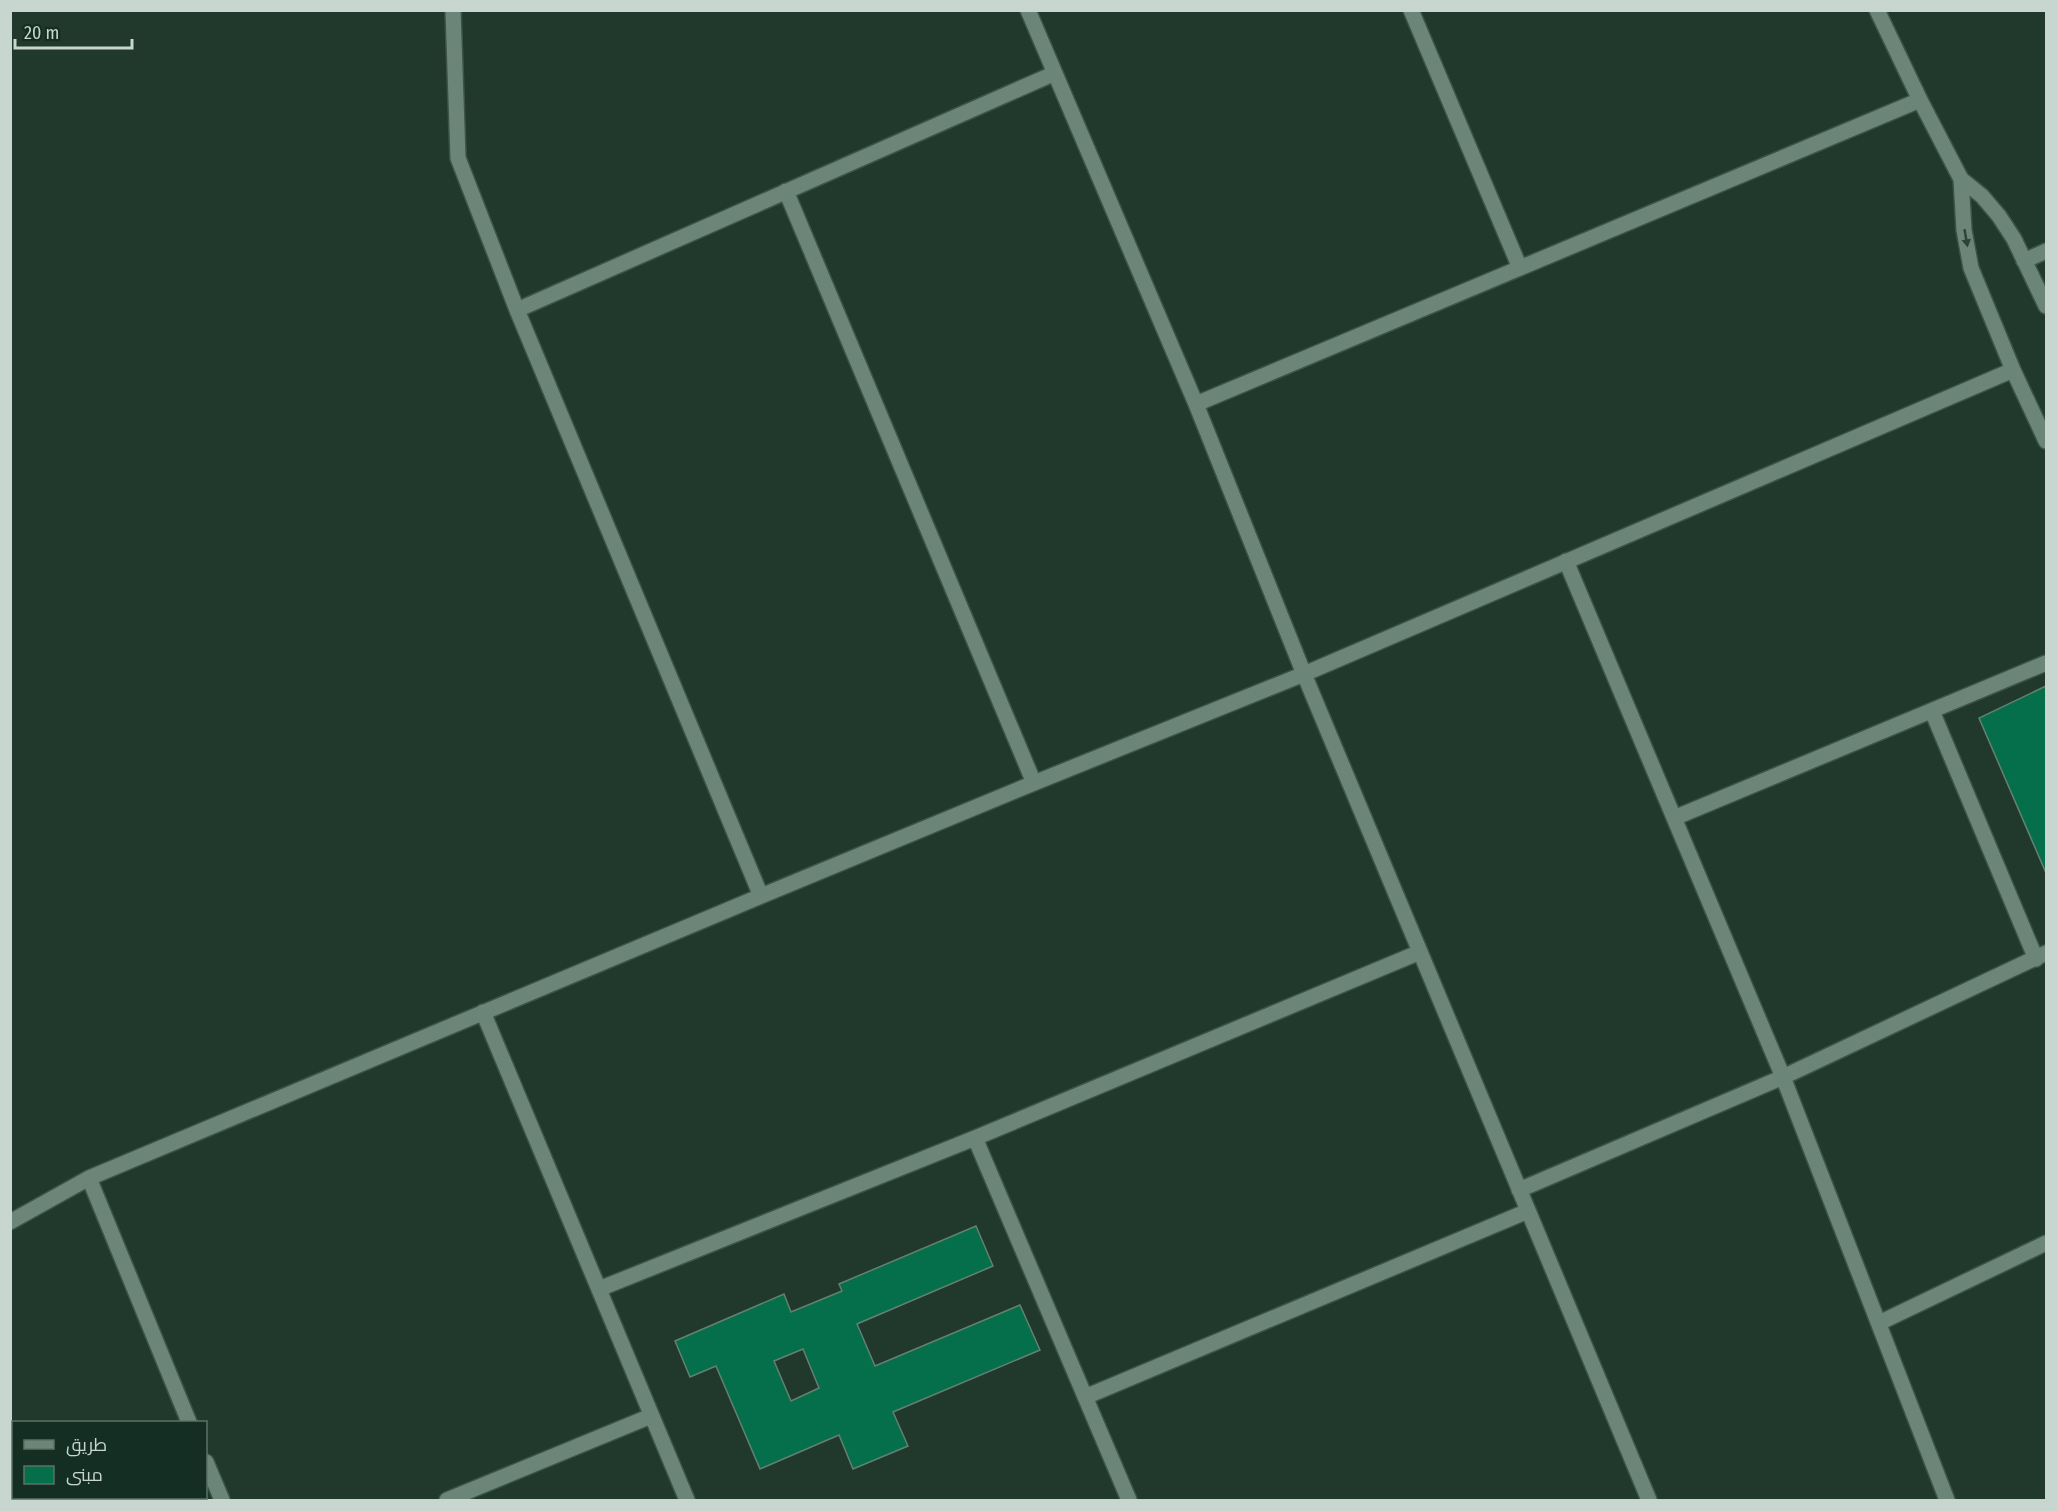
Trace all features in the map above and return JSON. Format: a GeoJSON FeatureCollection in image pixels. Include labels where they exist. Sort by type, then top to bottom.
{"type":"FeatureCollection","features":[{"type":"Feature","properties":{"kind":"street"},"geometry":{"type":"LineString","coordinates":[[468,10],[452,14],[458,158],[517,310],[761,896]]}},
{"type":"Feature","properties":{"kind":"street"},"geometry":{"type":"LineString","coordinates":[[1028,10],[1053,74],[1196,404],[1304,674],[1528,1211],[1642,1499]]}},
{"type":"Feature","properties":{"kind":"street"},"geometry":{"type":"LineString","coordinates":[[1411,10],[1520,268]]}},
{"type":"Feature","properties":{"kind":"street"},"geometry":{"type":"LineString","coordinates":[[1877,10],[1961,179],[1982,196],[1999,216],[2014,239],[2046,306]]}},
{"type":"Feature","properties":{"kind":"street"},"geometry":{"type":"LineString","coordinates":[[517,310],[1053,74]]}},
{"type":"Feature","properties":{"kind":"street"},"geometry":{"type":"LineString","coordinates":[[1196,404],[1920,100]]}},
{"type":"Feature","properties":{"kind":"street"},"geometry":{"type":"LineString","coordinates":[[1961,179],[1964,230],[1971,268],[2013,370],[2046,441]]}},
{"type":"Feature","properties":{"kind":"street"},"geometry":{"type":"LineString","coordinates":[[786,191],[1034,783]]}},
{"type":"Feature","properties":{"kind":"street"},"geometry":{"type":"LineString","coordinates":[[2024,261],[2046,251]]}},
{"type":"Feature","properties":{"kind":"street"},"geometry":{"type":"LineString","coordinates":[[10,1222],[89,1178],[761,896],[1304,674],[2013,370]]}},
{"type":"Feature","properties":{"kind":"street"},"geometry":{"type":"LineString","coordinates":[[1566,561],[1783,1077],[1947,1500]]}},
{"type":"Feature","properties":{"kind":"street"},"geometry":{"type":"LineString","coordinates":[[1674,818],[2046,663]]}},
{"type":"Feature","properties":{"kind":"street"},"geometry":{"type":"LineString","coordinates":[[1519,1190],[1783,1077],[2041,956],[1932,711]]}},
{"type":"Feature","properties":{"kind":"street"},"geometry":{"type":"LineString","coordinates":[[599,1289],[975,1137],[1420,952]]}},
{"type":"Feature","properties":{"kind":"street"},"geometry":{"type":"LineString","coordinates":[[483,1012],[687,1500]]}},
{"type":"Feature","properties":{"kind":"street"},"geometry":{"type":"LineString","coordinates":[[975,1137],[1129,1500]]}},
{"type":"Feature","properties":{"kind":"street"},"geometry":{"type":"LineString","coordinates":[[89,1178],[189,1421]]}},
{"type":"Feature","properties":{"kind":"street"},"geometry":{"type":"LineString","coordinates":[[1085,1397],[1528,1211]]}},
{"type":"Feature","properties":{"kind":"street"},"geometry":{"type":"LineString","coordinates":[[1879,1323],[2046,1244]]}},
{"type":"Feature","properties":{"kind":"street"},"geometry":{"type":"LineString","coordinates":[[447,1500],[651,1416]]}},
{"type":"Feature","properties":{"kind":"street"},"geometry":{"type":"LineString","coordinates":[[207,1464],[222,1500]]}},
{"type":"Feature","properties":{"kind":"building"},"geometry":{"type":"Polygon","coordinates":[[[2046,686],[2046,873],[1979,718],[2046,686]]]}},
{"type":"Feature","properties":{"kind":"building"},"geometry":{"type":"Polygon","coordinates":[[[976,1226],[993,1266],[857,1324],[875,1366],[1020,1305],[1040,1350],[893,1412],[908,1446],[853,1469],[839,1435],[760,1469],[716,1366],[690,1377],[675,1341],[784,1294],[791,1312],[842,1291],[839,1284],[976,1226]],[[803,1349],[774,1361],[791,1401],[819,1388],[803,1349]]]}}]}
